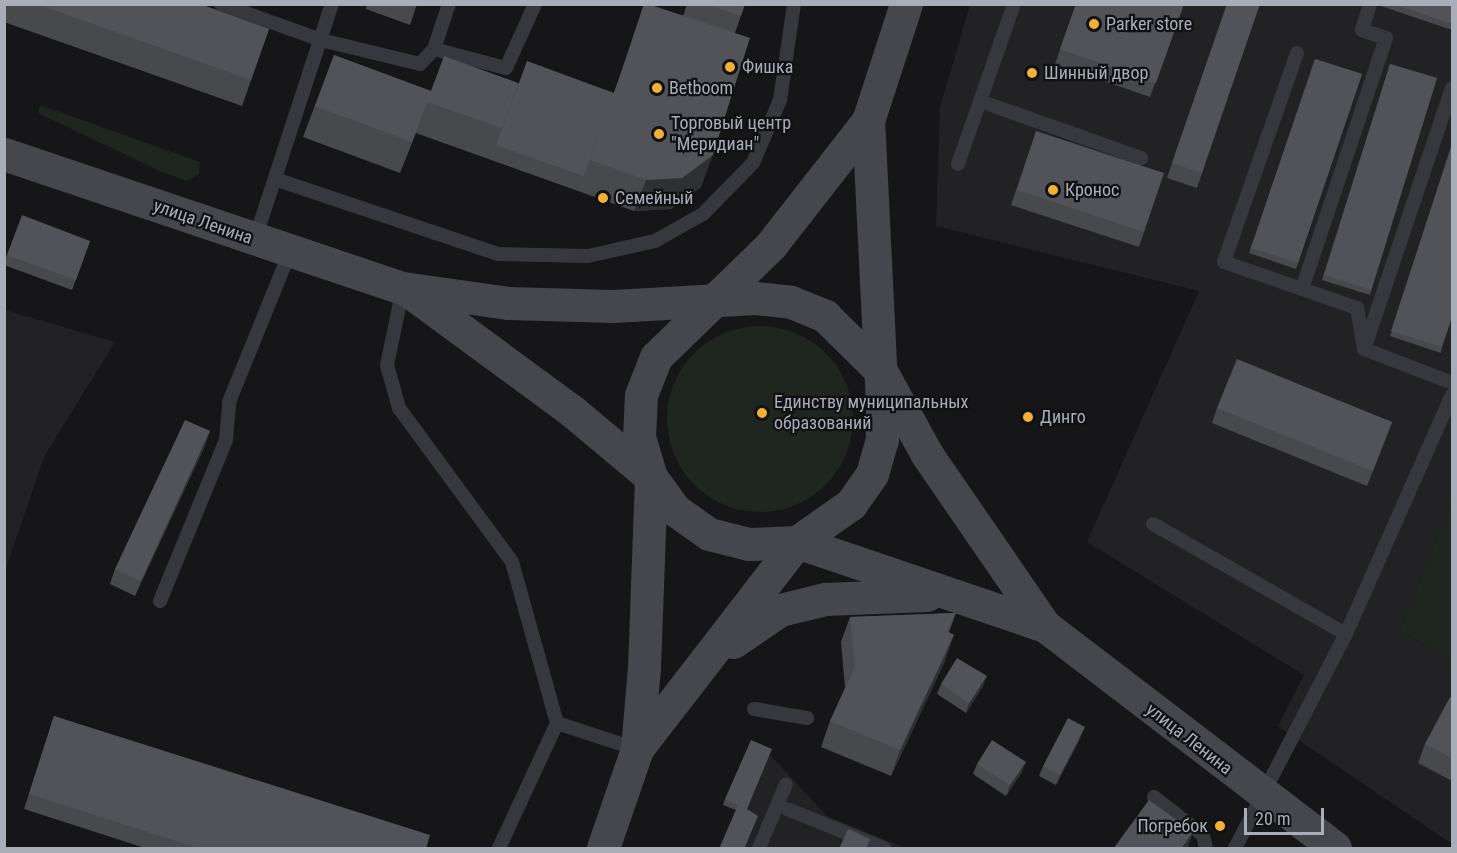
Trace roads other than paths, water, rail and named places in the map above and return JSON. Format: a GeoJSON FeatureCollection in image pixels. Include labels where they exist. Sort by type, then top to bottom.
{"type":"FeatureCollection","features":[{"type":"Feature","properties":{"kind":"main road"},"geometry":{"type":"LineString","coordinates":[[603,849],[637,749],[651,477],[639,437],[641,395],[656,357],[684,325],[719,301],[771,245],[868,121],[906,4]]}},
{"type":"Feature","properties":{"kind":"main road"},"geometry":{"type":"LineString","coordinates":[[637,749],[797,542],[851,504],[872,474],[882,440],[881,371],[868,121]]}},
{"type":"Feature","properties":{"kind":"main road","name":"улица Ленина"},"geometry":{"type":"LineString","coordinates":[[4,154],[290,252],[403,288]]}},
{"type":"Feature","properties":{"kind":"main road"},"geometry":{"type":"LineString","coordinates":[[403,288],[510,303],[791,302],[825,316],[881,371],[928,456],[1045,626]]}},
{"type":"Feature","properties":{"kind":"main road"},"geometry":{"type":"LineString","coordinates":[[403,288],[491,347],[651,477],[675,510],[709,534],[749,544],[797,542],[1045,626]]}},
{"type":"Feature","properties":{"kind":"main road"},"geometry":{"type":"LineString","coordinates":[[675,701],[741,634],[780,610],[825,598],[945,594]]}},
{"type":"Feature","properties":{"kind":"main road","name":"улица Ленина"},"geometry":{"type":"LineString","coordinates":[[1045,626],[1263,796],[1335,849]]}},
{"type":"Feature","properties":{"kind":"lane"},"geometry":{"type":"LineString","coordinates":[[220,4],[321,40],[420,64],[435,49],[449,4]]}},
{"type":"Feature","properties":{"kind":"lane"},"geometry":{"type":"LineString","coordinates":[[255,240],[332,4]]}},
{"type":"Feature","properties":{"kind":"lane"},"geometry":{"type":"LineString","coordinates":[[435,49],[506,68],[535,4]]}},
{"type":"Feature","properties":{"kind":"lane"},"geometry":{"type":"LineString","coordinates":[[275,179],[498,254],[588,256],[655,241],[703,214],[753,163],[780,100],[794,4]]}},
{"type":"Feature","properties":{"kind":"lane"},"geometry":{"type":"LineString","coordinates":[[958,164],[1014,4]]}},
{"type":"Feature","properties":{"kind":"lane"},"geometry":{"type":"LineString","coordinates":[[1302,289],[1386,38],[1362,30],[1370,4]]}},
{"type":"Feature","properties":{"kind":"lane"},"geometry":{"type":"LineString","coordinates":[[1297,53],[1224,262],[1357,308],[1364,349]]}},
{"type":"Feature","properties":{"kind":"lane"},"geometry":{"type":"LineString","coordinates":[[1364,349],[1452,88]]}},
{"type":"Feature","properties":{"kind":"lane"},"geometry":{"type":"LineString","coordinates":[[980,101],[1141,158]]}},
{"type":"Feature","properties":{"kind":"lane"},"geometry":{"type":"LineString","coordinates":[[160,601],[226,440],[229,402],[290,252]]}},
{"type":"Feature","properties":{"kind":"lane"},"geometry":{"type":"LineString","coordinates":[[403,288],[387,365],[399,408],[512,562],[557,723],[499,849]]}},
{"type":"Feature","properties":{"kind":"lane"},"geometry":{"type":"LineString","coordinates":[[1364,349],[1452,383]]}},
{"type":"Feature","properties":{"kind":"lane"},"geometry":{"type":"LineString","coordinates":[[1235,849],[1346,634],[1452,395]]}},
{"type":"Feature","properties":{"kind":"lane"},"geometry":{"type":"LineString","coordinates":[[1153,524],[1346,634]]}},
{"type":"Feature","properties":{"kind":"lane"},"geometry":{"type":"LineString","coordinates":[[754,709],[807,718]]}},
{"type":"Feature","properties":{"kind":"lane"},"geometry":{"type":"LineString","coordinates":[[557,723],[637,749]]}},
{"type":"Feature","properties":{"kind":"lane"},"geometry":{"type":"LineString","coordinates":[[759,849],[786,783]]}},
{"type":"Feature","properties":{"kind":"lane"},"geometry":{"type":"LineString","coordinates":[[1154,797],[1203,835],[1206,849]]}},
{"type":"Feature","properties":{"kind":"lane"},"geometry":{"type":"LineString","coordinates":[[787,808],[884,849]]}},
{"type":"Feature","properties":{"kind":"place","name":"Parker store"},"geometry":{"type":"Point","coordinates":[1094,24]}},
{"type":"Feature","properties":{"kind":"place","name":"Фишка"},"geometry":{"type":"Point","coordinates":[730,67]}},
{"type":"Feature","properties":{"kind":"place","name":"Шинный двор"},"geometry":{"type":"Point","coordinates":[1032,73]}},
{"type":"Feature","properties":{"kind":"place","name":"Betboom"},"geometry":{"type":"Point","coordinates":[657,88]}},
{"type":"Feature","properties":{"kind":"place","name":"Торговый центр \"Меридиан\""},"geometry":{"type":"Point","coordinates":[659,134]}},
{"type":"Feature","properties":{"kind":"place","name":"Кронос"},"geometry":{"type":"Point","coordinates":[1053,190]}},
{"type":"Feature","properties":{"kind":"place","name":"Семейный"},"geometry":{"type":"Point","coordinates":[603,198]}},
{"type":"Feature","properties":{"kind":"place","name":"Единству муниципальных образований"},"geometry":{"type":"Point","coordinates":[762,413]}},
{"type":"Feature","properties":{"kind":"place","name":"Динго"},"geometry":{"type":"Point","coordinates":[1028,417]}},
{"type":"Feature","properties":{"kind":"place","name":"Погребок"},"geometry":{"type":"Point","coordinates":[1220,826]}}]}
